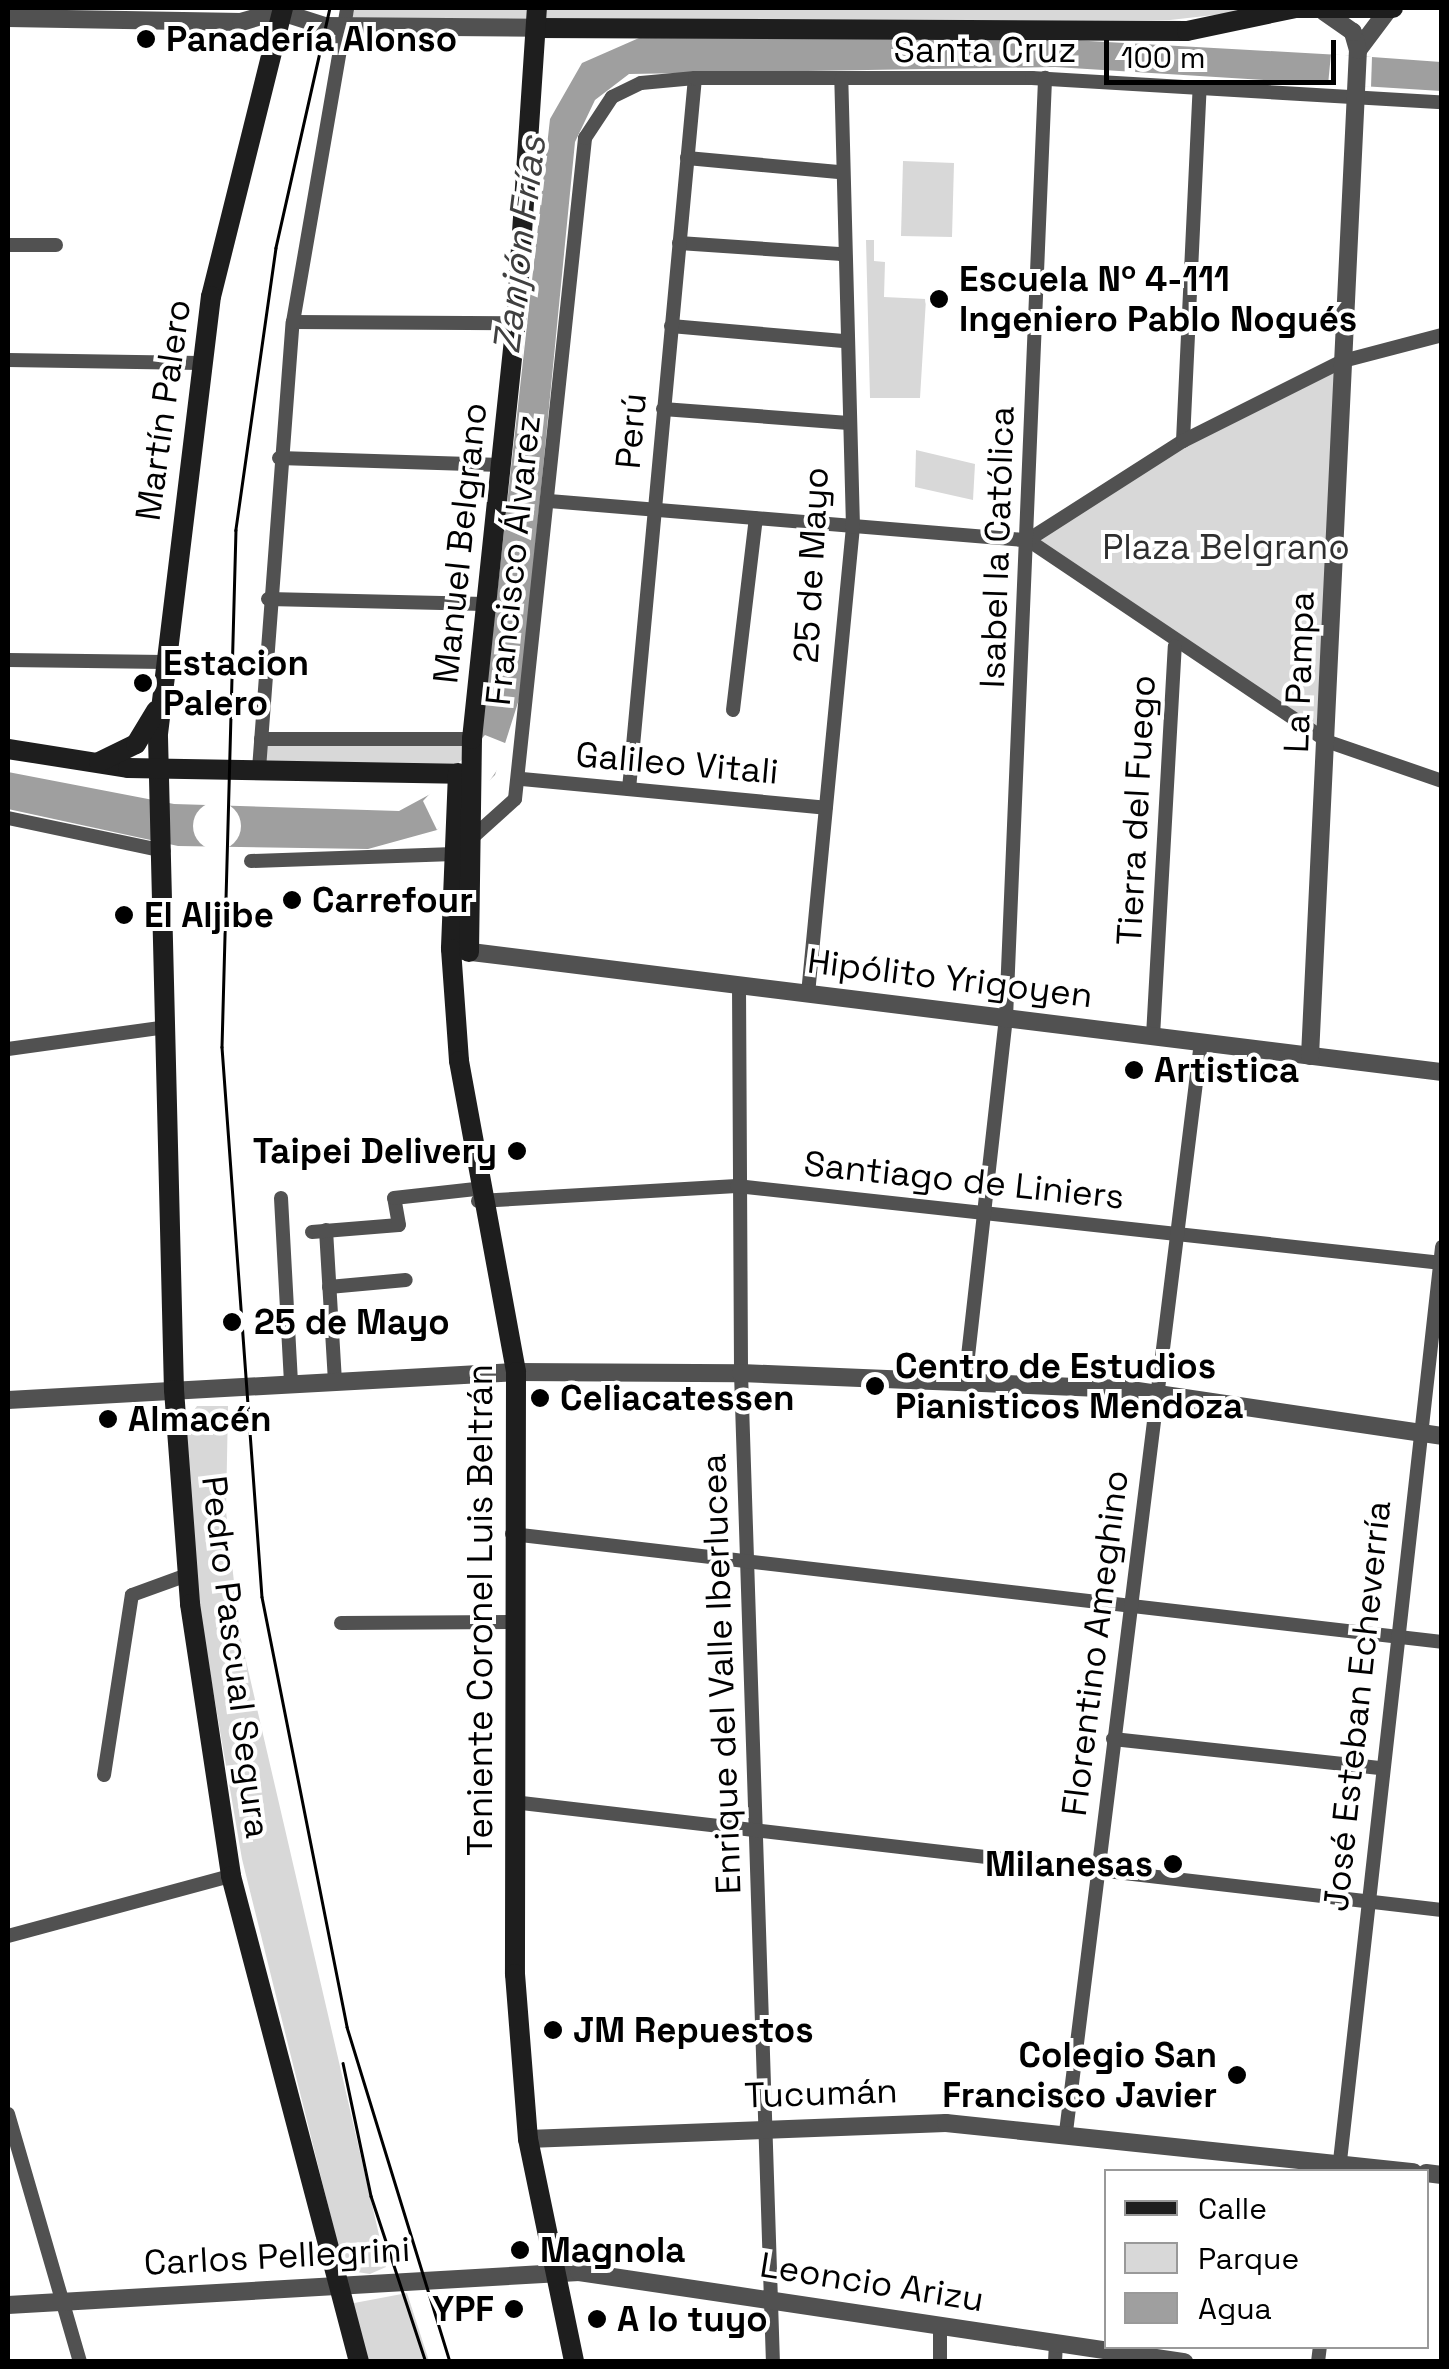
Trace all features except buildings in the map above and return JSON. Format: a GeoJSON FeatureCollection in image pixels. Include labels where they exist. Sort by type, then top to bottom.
{"type":"FeatureCollection","features":[{"type":"Feature","properties":{"kind":"main road"},"geometry":{"type":"LineString","coordinates":[[536,18],[1187,31],[1295,8],[1324,12],[1390,9]]}},
{"type":"Feature","properties":{"kind":"main road","name":"Martín Palero"},"geometry":{"type":"LineString","coordinates":[[162,830],[157,768],[162,695],[200,363],[284,9]]}},
{"type":"Feature","properties":{"kind":"main road","name":"Manuel Belgrano"},"geometry":{"type":"LineString","coordinates":[[462,850],[466,774],[516,323],[536,18]]}},
{"type":"Feature","properties":{"kind":"main road"},"geometry":{"type":"LineString","coordinates":[[92,764],[136,744],[162,695]]}},
{"type":"Feature","properties":{"kind":"main road"},"geometry":{"type":"LineString","coordinates":[[8,749],[92,764],[157,768],[466,774]]}},
{"type":"Feature","properties":{"kind":"main road","name":"Manuel Belgrano"},"geometry":{"type":"LineString","coordinates":[[456,798],[466,774]]}},
{"type":"Feature","properties":{"kind":"main road","name":"Teniente Coronel Luis Beltrán"},"geometry":{"type":"LineString","coordinates":[[456,798],[462,850],[460,951],[477,1195],[516,1372],[513,1802],[528,2138],[550,2272],[574,2362]]}},
{"type":"Feature","properties":{"kind":"main road","name":"Pedro Pascual Segura"},"geometry":{"type":"LineString","coordinates":[[162,830],[174,1390],[187,1575],[231,1876],[332,2286],[359,2362]]}},
{"type":"Feature","properties":{"kind":"street"},"geometry":{"type":"LineString","coordinates":[[259,768],[268,599],[293,322],[347,8]]}},
{"type":"Feature","properties":{"kind":"street"},"geometry":{"type":"LineString","coordinates":[[8,18],[241,22],[284,9],[342,27],[536,18]]}},
{"type":"Feature","properties":{"kind":"street"},"geometry":{"type":"LineString","coordinates":[[1358,53],[1390,9]]}},
{"type":"Feature","properties":{"kind":"street"},"geometry":{"type":"LineString","coordinates":[[1324,12],[1353,32],[1358,53]]}},
{"type":"Feature","properties":{"kind":"street","name":"La Pampa"},"geometry":{"type":"LineString","coordinates":[[1310,1056],[1358,53]]}},
{"type":"Feature","properties":{"kind":"street","name":"Santa Cruz"},"geometry":{"type":"LineString","coordinates":[[597,112],[640,83],[695,78],[1045,78],[1356,92],[1442,102]]}},
{"type":"Feature","properties":{"kind":"street","name":"Perú"},"geometry":{"type":"LineString","coordinates":[[628,789],[695,78]]}},
{"type":"Feature","properties":{"kind":"street","name":"Isabel la Católica"},"geometry":{"type":"LineString","coordinates":[[965,1383],[1006,1018],[1045,78]]}},
{"type":"Feature","properties":{"kind":"street","name":"25 de Mayo"},"geometry":{"type":"LineString","coordinates":[[808,994],[853,527],[839,254],[841,79]]}},
{"type":"Feature","properties":{"kind":"street"},"geometry":{"type":"LineString","coordinates":[[1183,441],[1200,87]]}},
{"type":"Feature","properties":{"kind":"street","name":"Francisco Álvarez"},"geometry":{"type":"LineString","coordinates":[[522,779],[585,138],[597,112]]}},
{"type":"Feature","properties":{"kind":"street"},"geometry":{"type":"LineString","coordinates":[[687,158],[838,172]]}},
{"type":"Feature","properties":{"kind":"street"},"geometry":{"type":"LineString","coordinates":[[679,243],[839,254]]}},
{"type":"Feature","properties":{"kind":"street"},"geometry":{"type":"LineString","coordinates":[[8,244],[56,245]]}},
{"type":"Feature","properties":{"kind":"street"},"geometry":{"type":"LineString","coordinates":[[293,322],[516,323]]}},
{"type":"Feature","properties":{"kind":"street"},"geometry":{"type":"LineString","coordinates":[[671,326],[844,340]]}},
{"type":"Feature","properties":{"kind":"street"},"geometry":{"type":"LineString","coordinates":[[1028,540],[1183,441],[1343,361],[1442,335]]}},
{"type":"Feature","properties":{"kind":"street"},"geometry":{"type":"LineString","coordinates":[[8,360],[200,363]]}},
{"type":"Feature","properties":{"kind":"street"},"geometry":{"type":"LineString","coordinates":[[663,409],[848,423]]}},
{"type":"Feature","properties":{"kind":"street"},"geometry":{"type":"LineString","coordinates":[[279,458],[501,465]]}},
{"type":"Feature","properties":{"kind":"street"},"geometry":{"type":"LineString","coordinates":[[549,501],[1028,540],[1175,647],[1328,742],[1442,781]]}},
{"type":"Feature","properties":{"kind":"street"},"geometry":{"type":"LineString","coordinates":[[733,710],[756,518]]}},
{"type":"Feature","properties":{"kind":"street"},"geometry":{"type":"LineString","coordinates":[[268,599],[486,604]]}},
{"type":"Feature","properties":{"kind":"street","name":"Tierra del Fuego"},"geometry":{"type":"LineString","coordinates":[[1153,1036],[1175,647]]}},
{"type":"Feature","properties":{"kind":"street"},"geometry":{"type":"LineString","coordinates":[[8,660],[166,662]]}},
{"type":"Feature","properties":{"kind":"street"},"geometry":{"type":"LineString","coordinates":[[261,738],[472,740]]}},
{"type":"Feature","properties":{"kind":"street"},"geometry":{"type":"LineString","coordinates":[[251,861],[462,850],[500,822],[522,779]]}},
{"type":"Feature","properties":{"kind":"street","name":"Galileo Vitali"},"geometry":{"type":"LineString","coordinates":[[522,779],[826,808]]}},
{"type":"Feature","properties":{"kind":"street"},"geometry":{"type":"LineString","coordinates":[[8,818],[162,830]]}},
{"type":"Feature","properties":{"kind":"street","name":"Hipólito Yrigoyen"},"geometry":{"type":"LineString","coordinates":[[460,951],[1442,1072]]}},
{"type":"Feature","properties":{"kind":"street","name":"Enrique del Valle Iberlucea"},"geometry":{"type":"LineString","coordinates":[[739,985],[737,1186],[741,1373],[773,2362]]}},
{"type":"Feature","properties":{"kind":"street"},"geometry":{"type":"LineString","coordinates":[[8,1049],[167,1027]]}},
{"type":"Feature","properties":{"kind":"street","name":"Florentino Ameghino"},"geometry":{"type":"LineString","coordinates":[[1066,2132],[1201,1042]]}},
{"type":"Feature","properties":{"kind":"street","name":"Santiago de Liniers"},"geometry":{"type":"LineString","coordinates":[[329,1287],[319,1231],[398,1224],[394,1198],[737,1186],[1440,1263]]}},
{"type":"Feature","properties":{"kind":"street"},"geometry":{"type":"LineString","coordinates":[[281,1198],[291,1384]]}},
{"type":"Feature","properties":{"kind":"street","name":"José Esteban Echeverría"},"geometry":{"type":"LineString","coordinates":[[1340,2167],[1392,1637],[1442,1247]]}},
{"type":"Feature","properties":{"kind":"street"},"geometry":{"type":"LineString","coordinates":[[335,1381],[329,1287],[406,1280]]}},
{"type":"Feature","properties":{"kind":"street"},"geometry":{"type":"LineString","coordinates":[[8,1400],[516,1372],[741,1373],[1156,1392],[1442,1436]]}},
{"type":"Feature","properties":{"kind":"street"},"geometry":{"type":"LineString","coordinates":[[512,1534],[1442,1642]]}},
{"type":"Feature","properties":{"kind":"street"},"geometry":{"type":"LineString","coordinates":[[104,1775],[132,1595],[187,1575]]}},
{"type":"Feature","properties":{"kind":"street"},"geometry":{"type":"LineString","coordinates":[[341,1623],[512,1622]]}},
{"type":"Feature","properties":{"kind":"street"},"geometry":{"type":"LineString","coordinates":[[1113,1739],[1380,1768]]}},
{"type":"Feature","properties":{"kind":"street"},"geometry":{"type":"LineString","coordinates":[[513,1802],[1442,1910]]}},
{"type":"Feature","properties":{"kind":"street"},"geometry":{"type":"LineString","coordinates":[[8,1936],[231,1876]]}},
{"type":"Feature","properties":{"kind":"street"},"geometry":{"type":"LineString","coordinates":[[8,2114],[80,2362]]}},
{"type":"Feature","properties":{"kind":"street","name":"Tucumán"},"geometry":{"type":"LineString","coordinates":[[528,2138],[922,2122],[1066,2132],[1369,2169]]}},
{"type":"Feature","properties":{"kind":"street","name":"Carlos Pellegrini"},"geometry":{"type":"LineString","coordinates":[[8,2305],[550,2272]]}},
{"type":"Feature","properties":{"kind":"street","name":"Leoncio Arizu"},"geometry":{"type":"LineString","coordinates":[[550,2272],[940,2326],[1056,2352],[1184,2362]]}},
{"type":"Feature","properties":{"kind":"street"},"geometry":{"type":"LineString","coordinates":[[940,2326],[940,2362]]}},
{"type":"Feature","properties":{"kind":"green space"},"geometry":{"type":"Polygon","coordinates":[[[355,8],[1277,8],[1170,20],[350,24],[355,8]]]}},
{"type":"Feature","properties":{"kind":"green space"},"geometry":{"type":"Polygon","coordinates":[[[903,161],[954,163],[952,237],[901,236],[903,161]]]}},
{"type":"Feature","properties":{"kind":"green space"},"geometry":{"type":"Polygon","coordinates":[[[866,240],[874,240],[874,261],[885,262],[884,297],[926,299],[920,398],[870,398],[866,240]]]}},
{"type":"Feature","properties":{"kind":"green space","name":"Plaza Belgrano"},"geometry":{"type":"Polygon","coordinates":[[[1340,367],[1326,736],[1035,540],[1185,445],[1340,367]]]}},
{"type":"Feature","properties":{"kind":"green space"},"geometry":{"type":"Polygon","coordinates":[[[916,450],[975,464],[973,500],[915,487],[916,450]]]}},
{"type":"Feature","properties":{"kind":"green space"},"geometry":{"type":"Polygon","coordinates":[[[261,739],[472,739],[473,774],[259,769],[261,739]]]}},
{"type":"Feature","properties":{"kind":"green space"},"geometry":{"type":"Polygon","coordinates":[[[197,1406],[228,1406],[226,1511],[240,1635],[383,2252],[386,2267],[370,2274],[344,2270],[242,1859],[201,1620],[184,1424],[197,1406]]]}},
{"type":"Feature","properties":{"kind":"green space"},"geometry":{"type":"Polygon","coordinates":[[[407,2293],[429,2361],[369,2361],[349,2304],[407,2293]]]}},
{"type":"Feature","properties":{"kind":"water"},"geometry":{"type":"Polygon","coordinates":[[[639,38],[1053,39],[1358,56],[1441,62],[1441,91],[1055,67],[629,74],[595,100],[575,142],[521,693],[495,775],[437,830],[368,849],[178,846],[8,809],[8,772],[174,804],[399,811],[436,791],[480,746],[550,119],[582,63],[639,38]]]}},
{"type":"Feature","properties":{"kind":"pier"},"geometry":{"type":"Polygon","coordinates":[[[1331,54],[1372,57],[1371,87],[1328,85],[1331,54]]]}},
{"type":"Feature","properties":{"kind":"pier"},"geometry":{"type":"Polygon","coordinates":[[[485,735],[510,745],[502,763],[477,799],[437,830],[423,801],[485,735]]]}},
{"type":"Feature","properties":{"kind":"pier"},"geometry":{"type":"Polygon","coordinates":[[[217,802],[234,809],[241,826],[234,843],[217,850],[200,843],[193,826],[200,809],[217,802]]]}},
{"type":"Feature","properties":{"kind":"tram line"},"geometry":{"type":"LineString","coordinates":[[330,8],[276,248],[236,530],[222,1047],[262,1597],[347,2027],[450,2362]]}},
{"type":"Feature","properties":{"kind":"tram line"},"geometry":{"type":"LineString","coordinates":[[343,2063],[371,2196],[426,2362]]}},
{"type":"Feature","properties":{"kind":"place","name":"Panadería Alonso"},"geometry":{"type":"Point","coordinates":[146,39]}},
{"type":"Feature","properties":{"kind":"place","name":"Escuela Nº 4-111 Ingeniero Pablo Nogués"},"geometry":{"type":"Point","coordinates":[939,299]}},
{"type":"Feature","properties":{"kind":"place","name":"Estacion Palero"},"geometry":{"type":"Point","coordinates":[143,683]}},
{"type":"Feature","properties":{"kind":"place","name":"Carrefour"},"geometry":{"type":"Point","coordinates":[292,900]}},
{"type":"Feature","properties":{"kind":"place","name":"El Aljibe"},"geometry":{"type":"Point","coordinates":[124,915]}},
{"type":"Feature","properties":{"kind":"place","name":"Artistica"},"geometry":{"type":"Point","coordinates":[1134,1070]}},
{"type":"Feature","properties":{"kind":"place","name":"Taipei Delivery"},"geometry":{"type":"Point","coordinates":[517,1151]}},
{"type":"Feature","properties":{"kind":"place","name":"25 de Mayo"},"geometry":{"type":"Point","coordinates":[232,1322]}},
{"type":"Feature","properties":{"kind":"place","name":"Centro de Estudios Pianisticos Mendoza"},"geometry":{"type":"Point","coordinates":[875,1386]}},
{"type":"Feature","properties":{"kind":"place","name":"Celiacatessen"},"geometry":{"type":"Point","coordinates":[540,1398]}},
{"type":"Feature","properties":{"kind":"place","name":"Almacén"},"geometry":{"type":"Point","coordinates":[108,1419]}},
{"type":"Feature","properties":{"kind":"place","name":"Milanesas"},"geometry":{"type":"Point","coordinates":[1173,1864]}},
{"type":"Feature","properties":{"kind":"place","name":"JM Repuestos"},"geometry":{"type":"Point","coordinates":[553,2030]}},
{"type":"Feature","properties":{"kind":"place","name":"Colegio San Francisco Javier"},"geometry":{"type":"Point","coordinates":[1237,2075]}},
{"type":"Feature","properties":{"kind":"place","name":"Magnola"},"geometry":{"type":"Point","coordinates":[520,2250]}},
{"type":"Feature","properties":{"kind":"place","name":"YPF"},"geometry":{"type":"Point","coordinates":[514,2309]}},
{"type":"Feature","properties":{"kind":"place","name":"A lo tuyo"},"geometry":{"type":"Point","coordinates":[597,2319]}},
{"type":"Feature","properties":{"kind":"water label","name":"Zanjón Frías"},"geometry":{"type":"Point","coordinates":[520,245]}}]}
